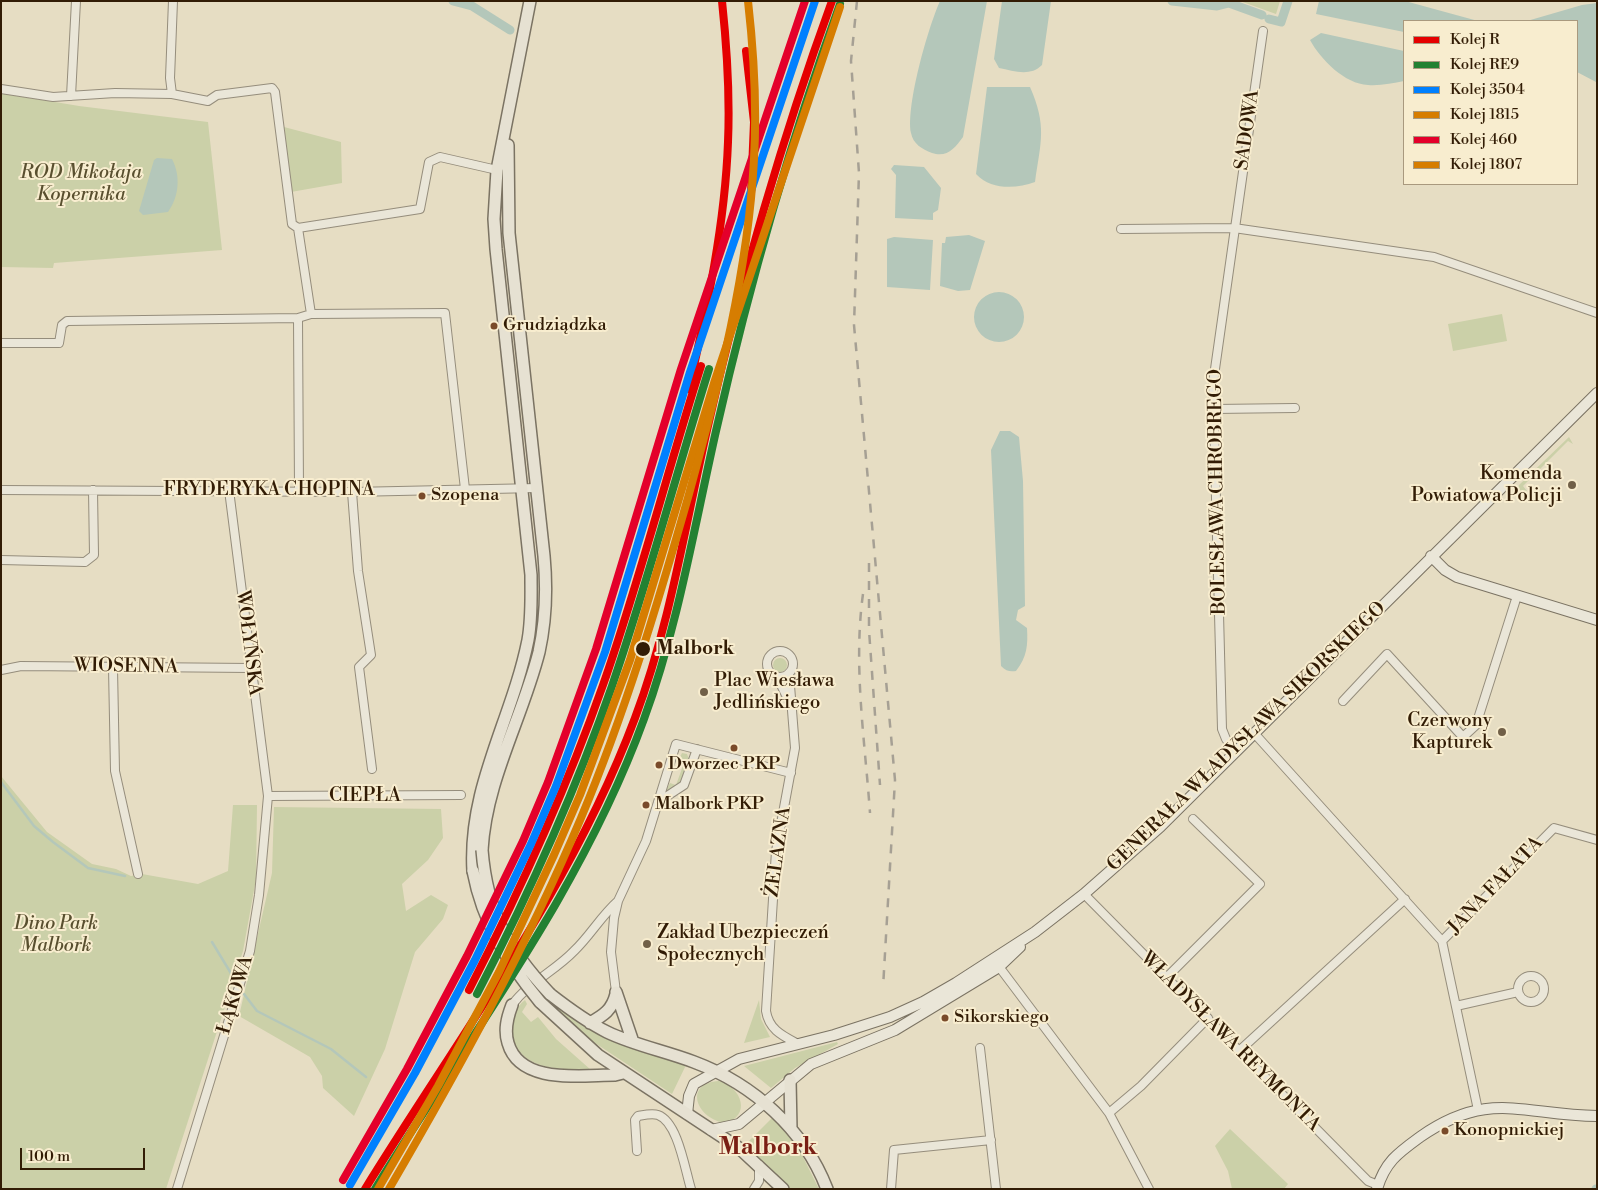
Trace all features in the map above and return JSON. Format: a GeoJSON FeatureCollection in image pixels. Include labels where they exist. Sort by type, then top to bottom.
{"type":"FeatureCollection","features":[{"type":"Feature","properties":{"kind":"main road"},"geometry":{"type":"LineString","coordinates":[[530,1],[498,170],[494,219],[531,575],[530,625],[521,668],[476,807],[473,836],[473,871],[480,904],[490,929],[505,956],[540,1002],[581,1042],[623,1073],[739,1148],[759,1165],[781,1189]]}},
{"type":"Feature","properties":{"kind":"main road"},"geometry":{"type":"LineString","coordinates":[[508,124],[509,233],[546,579],[544,624],[530,680],[487,804],[482,850],[487,891],[503,933],[520,960],[550,994],[590,1023],[609,1033],[716,1070],[764,1102],[791,1129],[820,1170],[827,1189]]}},
{"type":"Feature","properties":{"kind":"main road","name":"GENERAŁA WŁADYSŁAWA SIKORSKIEGO"},"geometry":{"type":"LineString","coordinates":[[711,1130],[732,1127],[745,1119],[790,1080],[824,1057],[895,1030],[996,963],[1084,894],[1160,827],[1597,393]]}},
{"type":"Feature","properties":{"kind":"main road"},"geometry":{"type":"LineString","coordinates":[[1431,556],[1450,574],[1597,620]]}},
{"type":"Feature","properties":{"kind":"main road","name":"GENERAŁA WŁADYSŁAWA SIKORSKIEGO"},"geometry":{"type":"LineString","coordinates":[[687,1114],[689,1096],[694,1084],[716,1070],[739,1059],[890,1017],[923,1002],[996,963]]}},
{"type":"Feature","properties":{"kind":"main road"},"geometry":{"type":"LineString","coordinates":[[590,1023],[606,1014],[613,1005],[616,992]]}},
{"type":"Feature","properties":{"kind":"main road"},"geometry":{"type":"LineString","coordinates":[[616,992],[633,1042]]}},
{"type":"Feature","properties":{"kind":"main road"},"geometry":{"type":"LineString","coordinates":[[512,1005],[508,1014],[506,1034],[512,1051],[525,1066],[535,1071],[555,1074],[615,1075],[623,1073]]}},
{"type":"Feature","properties":{"kind":"main road"},"geometry":{"type":"LineString","coordinates":[[790,1080],[791,1129]]}},
{"type":"Feature","properties":{"kind":"main road"},"geometry":{"type":"LineString","coordinates":[[1377,1187],[1385,1166],[1407,1146],[1440,1123],[1458,1114],[1511,1107],[1597,1116]]}},
{"type":"Feature","properties":{"kind":"street"},"geometry":{"type":"LineString","coordinates":[[71,96],[76,1]]}},
{"type":"Feature","properties":{"kind":"street"},"geometry":{"type":"LineString","coordinates":[[172,94],[170,78],[173,1]]}},
{"type":"Feature","properties":{"kind":"street","name":"SADOWA"},"geometry":{"type":"LineString","coordinates":[[1234,228],[1263,31]]}},
{"type":"Feature","properties":{"kind":"street"},"geometry":{"type":"LineString","coordinates":[[1,89],[53,97],[115,93],[172,94],[208,101],[217,95],[272,88],[276,92],[292,224],[298,228],[420,209],[429,162],[440,157],[498,170]]}},
{"type":"Feature","properties":{"kind":"street"},"geometry":{"type":"LineString","coordinates":[[298,228],[310,314]]}},
{"type":"Feature","properties":{"kind":"street"},"geometry":{"type":"LineString","coordinates":[[1121,229],[1234,228],[1434,256],[1597,313]]}},
{"type":"Feature","properties":{"kind":"street","name":"BOLESŁAWA CHROBREGO"},"geometry":{"type":"LineString","coordinates":[[1234,228],[1213,383],[1222,729],[1226,739],[1236,752]]}},
{"type":"Feature","properties":{"kind":"street"},"geometry":{"type":"LineString","coordinates":[[1,343],[60,343],[62,325],[66,321],[298,318],[310,314],[445,312],[465,488]]}},
{"type":"Feature","properties":{"kind":"street"},"geometry":{"type":"LineString","coordinates":[[298,318],[299,490]]}},
{"type":"Feature","properties":{"kind":"street"},"geometry":{"type":"LineString","coordinates":[[1214,409],[1295,408]]}},
{"type":"Feature","properties":{"kind":"street","name":"FRYDERYKA CHOPINA"},"geometry":{"type":"LineString","coordinates":[[1,490],[299,490],[352,492],[465,488],[537,488]]}},
{"type":"Feature","properties":{"kind":"street"},"geometry":{"type":"LineString","coordinates":[[1,560],[85,562],[94,555],[93,490]]}},
{"type":"Feature","properties":{"kind":"street","name":"WOŁYŃSKA"},"geometry":{"type":"LineString","coordinates":[[229,490],[268,796]]}},
{"type":"Feature","properties":{"kind":"street"},"geometry":{"type":"LineString","coordinates":[[352,492],[358,572],[372,655],[359,667],[372,769]]}},
{"type":"Feature","properties":{"kind":"street"},"geometry":{"type":"LineString","coordinates":[[1343,701],[1387,654],[1463,737],[1476,725],[1517,596]]}},
{"type":"Feature","properties":{"kind":"street","name":"ŻELAZNA"},"geometry":{"type":"LineString","coordinates":[[791,705],[776,677],[770,673],[767,663],[770,656],[777,652],[786,653],[791,659],[792,668],[789,673],[795,748],[776,851],[766,1011],[769,1022],[776,1031],[798,1044]]}},
{"type":"Feature","properties":{"kind":"street","name":"WIOSENNA"},"geometry":{"type":"LineString","coordinates":[[1,670],[21,666],[251,668]]}},
{"type":"Feature","properties":{"kind":"street"},"geometry":{"type":"LineString","coordinates":[[113,668],[115,771],[138,874]]}},
{"type":"Feature","properties":{"kind":"street"},"geometry":{"type":"LineString","coordinates":[[776,677],[789,673]]}},
{"type":"Feature","properties":{"kind":"street"},"geometry":{"type":"LineString","coordinates":[[1254,733],[1442,941],[1478,1110]]}},
{"type":"Feature","properties":{"kind":"street"},"geometry":{"type":"LineString","coordinates":[[616,992],[611,941],[618,902],[646,841],[676,744],[790,773]]}},
{"type":"Feature","properties":{"kind":"street"},"geometry":{"type":"LineString","coordinates":[[658,802],[684,785],[696,749]]}},
{"type":"Feature","properties":{"kind":"street","name":"CIEPŁA"},"geometry":{"type":"LineString","coordinates":[[268,796],[461,795]]}},
{"type":"Feature","properties":{"kind":"street","name":"ŁĄKOWA"},"geometry":{"type":"LineString","coordinates":[[177,1189],[250,951],[259,895],[268,796]]}},
{"type":"Feature","properties":{"kind":"street"},"geometry":{"type":"LineString","coordinates":[[1166,978],[1260,884],[1193,818]]}},
{"type":"Feature","properties":{"kind":"street","name":"JANA FAŁATA"},"geometry":{"type":"LineString","coordinates":[[1442,941],[1549,831],[1558,828],[1597,840]]}},
{"type":"Feature","properties":{"kind":"street","name":"WŁADYSŁAWA REYMONTA"},"geometry":{"type":"LineString","coordinates":[[1084,894],[1368,1182],[1377,1187]]}},
{"type":"Feature","properties":{"kind":"street"},"geometry":{"type":"LineString","coordinates":[[1239,1051],[1405,899]]}},
{"type":"Feature","properties":{"kind":"street"},"geometry":{"type":"LineString","coordinates":[[512,1005],[521,995],[573,953],[588,937],[606,911],[618,902]]}},
{"type":"Feature","properties":{"kind":"street"},"geometry":{"type":"LineString","coordinates":[[996,963],[1109,1113],[1149,1189]]}},
{"type":"Feature","properties":{"kind":"street"},"geometry":{"type":"LineString","coordinates":[[1456,1006],[1518,992]]}},
{"type":"Feature","properties":{"kind":"street"},"geometry":{"type":"LineString","coordinates":[[1109,1113],[1141,1086],[1208,1018]]}},
{"type":"Feature","properties":{"kind":"street"},"geometry":{"type":"LineString","coordinates":[[980,1048],[996,1189]]}},
{"type":"Feature","properties":{"kind":"street"},"geometry":{"type":"LineString","coordinates":[[637,1151],[635,1120],[638,1116],[653,1114],[663,1118],[674,1131],[691,1189]]}},
{"type":"Feature","properties":{"kind":"street"},"geometry":{"type":"LineString","coordinates":[[891,1189],[894,1150],[991,1140]]}},
{"type":"Feature","properties":{"kind":"street"},"geometry":{"type":"LineString","coordinates":[[754,1189],[759,1181],[759,1165]]}},
{"type":"Feature","properties":{"kind":"green space"},"geometry":{"type":"Polygon","coordinates":[[[1240,1],[1280,1],[1276,14],[1240,1]]]}},
{"type":"Feature","properties":{"kind":"green space","name":"ROD Mikołaja Kopernika"},"geometry":{"type":"Polygon","coordinates":[[[1,93],[79,106],[208,122],[222,250],[54,263],[53,268],[1,267],[1,93]]]}},
{"type":"Feature","properties":{"kind":"green space"},"geometry":{"type":"Polygon","coordinates":[[[284,127],[341,142],[342,183],[291,192],[284,127]]]}},
{"type":"Feature","properties":{"kind":"green space"},"geometry":{"type":"Polygon","coordinates":[[[1502,314],[1507,341],[1453,351],[1448,324],[1502,314]]]}},
{"type":"Feature","properties":{"kind":"green space"},"geometry":{"type":"Polygon","coordinates":[[[1569,437],[1573,444],[1568,441],[1523,486],[1527,491],[1524,494],[1520,494],[1517,491],[1519,485],[1569,437]]]}},
{"type":"Feature","properties":{"kind":"green space"},"geometry":{"type":"Polygon","coordinates":[[[777,658],[783,658],[787,665],[783,672],[777,672],[773,668],[773,662],[777,658]]]}},
{"type":"Feature","properties":{"kind":"green space"},"geometry":{"type":"Polygon","coordinates":[[[682,753],[687,754],[689,759],[681,783],[664,794],[670,783],[676,785],[684,763],[678,761],[682,753]]]}},
{"type":"Feature","properties":{"kind":"green space","name":"Dino Park Malbork"},"geometry":{"type":"Polygon","coordinates":[[[1,776],[47,832],[92,864],[116,869],[131,876],[142,874],[198,884],[228,871],[233,805],[257,805],[256,879],[243,951],[166,1189],[1,1189],[1,776]]]}},
{"type":"Feature","properties":{"kind":"green space"},"geometry":{"type":"Polygon","coordinates":[[[274,807],[441,809],[443,838],[428,860],[402,884],[406,911],[431,895],[448,905],[443,919],[415,952],[385,1049],[354,1116],[323,1088],[322,1076],[310,1057],[239,1016],[272,873],[274,807]]]}},
{"type":"Feature","properties":{"kind":"green space"},"geometry":{"type":"Polygon","coordinates":[[[525,1000],[527,1004],[522,1012],[531,1022],[538,1017],[556,1039],[591,1070],[553,1068],[531,1061],[522,1054],[515,1044],[512,1026],[516,1010],[525,1000]]]}},
{"type":"Feature","properties":{"kind":"green space"},"geometry":{"type":"Polygon","coordinates":[[[759,1000],[761,1019],[770,1037],[744,1043],[759,1000]]]}},
{"type":"Feature","properties":{"kind":"green space"},"geometry":{"type":"Polygon","coordinates":[[[550,1001],[596,1032],[686,1065],[672,1094],[583,1035],[548,1003],[550,1001]]]}},
{"type":"Feature","properties":{"kind":"green space"},"geometry":{"type":"Polygon","coordinates":[[[837,1042],[838,1044],[795,1068],[771,1088],[744,1066],[837,1042]]]}},
{"type":"Feature","properties":{"kind":"green space"},"geometry":{"type":"Polygon","coordinates":[[[719,1081],[733,1089],[741,1102],[741,1109],[738,1115],[733,1120],[724,1123],[714,1120],[706,1114],[700,1108],[698,1100],[701,1088],[708,1083],[719,1081]]]}},
{"type":"Feature","properties":{"kind":"green space"},"geometry":{"type":"Polygon","coordinates":[[[773,1117],[800,1151],[819,1189],[789,1189],[767,1165],[744,1146],[773,1117]]]}},
{"type":"Feature","properties":{"kind":"green space"},"geometry":{"type":"Polygon","coordinates":[[[1230,1129],[1288,1184],[1284,1189],[1232,1189],[1228,1171],[1215,1146],[1230,1129]]]}},
{"type":"Feature","properties":{"kind":"shaded area"},"geometry":{"type":"Polygon","coordinates":[[[940,1],[987,1],[963,137],[950,151],[937,154],[925,150],[916,143],[912,137],[910,120],[919,67],[940,1]]]}},
{"type":"Feature","properties":{"kind":"shaded area"},"geometry":{"type":"Polygon","coordinates":[[[1002,1],[1051,1],[1042,65],[1037,69],[1027,72],[1016,72],[999,68],[994,59],[1002,1]]]}},
{"type":"Feature","properties":{"kind":"shaded area"},"geometry":{"type":"Polygon","coordinates":[[[1319,1],[1405,1],[1474,20],[1403,20],[1403,32],[1316,14],[1319,1]]]}},
{"type":"Feature","properties":{"kind":"shaded area"},"geometry":{"type":"Polygon","coordinates":[[[1597,3],[1597,82],[1578,73],[1578,20],[1530,20],[1582,5],[1597,3]]]}},
{"type":"Feature","properties":{"kind":"shaded area"},"geometry":{"type":"Polygon","coordinates":[[[1321,33],[1403,51],[1403,81],[1382,85],[1359,84],[1334,70],[1320,55],[1310,40],[1321,33]]]}},
{"type":"Feature","properties":{"kind":"shaded area"},"geometry":{"type":"Polygon","coordinates":[[[987,87],[1030,87],[1041,123],[1041,144],[1035,182],[1020,186],[1004,187],[989,183],[976,174],[987,87]]]}},
{"type":"Feature","properties":{"kind":"shaded area"},"geometry":{"type":"Polygon","coordinates":[[[157,158],[172,159],[175,166],[178,186],[175,200],[168,212],[143,215],[139,211],[154,160],[157,158]]]}},
{"type":"Feature","properties":{"kind":"shaded area"},"geometry":{"type":"Polygon","coordinates":[[[894,165],[924,167],[941,188],[938,210],[933,213],[933,220],[895,218],[896,175],[891,169],[894,165]]]}},
{"type":"Feature","properties":{"kind":"shaded area"},"geometry":{"type":"Polygon","coordinates":[[[969,235],[985,241],[970,290],[958,291],[940,286],[942,243],[945,243],[946,237],[969,235]]]}},
{"type":"Feature","properties":{"kind":"shaded area"},"geometry":{"type":"Polygon","coordinates":[[[894,237],[933,240],[930,290],[887,287],[887,239],[894,237]]]}},
{"type":"Feature","properties":{"kind":"shaded area"},"geometry":{"type":"Polygon","coordinates":[[[994,292],[1004,292],[1017,299],[1024,312],[1024,322],[1017,335],[1004,342],[994,342],[985,338],[978,331],[974,322],[974,312],[978,303],[985,296],[994,292]]]}},
{"type":"Feature","properties":{"kind":"shaded area"},"geometry":{"type":"Polygon","coordinates":[[[1000,431],[1010,431],[1019,437],[1023,481],[1025,606],[1018,610],[1016,620],[1027,628],[1027,640],[1026,651],[1016,671],[1006,670],[1001,666],[991,450],[1000,431]]]}},
{"type":"Feature","properties":{"kind":"waterway"},"geometry":{"type":"LineString","coordinates":[[453,1],[472,6],[510,30]]}},
{"type":"Feature","properties":{"kind":"waterway"},"geometry":{"type":"LineString","coordinates":[[1172,1],[1217,6],[1229,3],[1262,15]]}},
{"type":"Feature","properties":{"kind":"waterway"},"geometry":{"type":"LineString","coordinates":[[1269,19],[1281,22],[1288,1]]}},
{"type":"Feature","properties":{"kind":"waterway"},"geometry":{"type":"LineString","coordinates":[[1,782],[34,826],[53,842],[88,868],[125,876]]}},
{"type":"Feature","properties":{"kind":"waterway"},"geometry":{"type":"LineString","coordinates":[[212,942],[235,980]]}},
{"type":"Feature","properties":{"kind":"waterway"},"geometry":{"type":"LineString","coordinates":[[244,994],[257,1011],[331,1049],[366,1077]]}},
{"type":"Feature","properties":{"kind":"railway"},"geometry":{"type":"LineString","coordinates":[[857,1],[851,61],[859,173],[854,325],[895,780],[883,988]]}},
{"type":"Feature","properties":{"kind":"railway"},"geometry":{"type":"LineString","coordinates":[[869,563],[869,630],[880,785]]}},
{"type":"Feature","properties":{"kind":"railway"},"geometry":{"type":"LineString","coordinates":[[863,594],[859,648],[863,731],[870,813]]}},
{"type":"Feature","properties":{"kind":"rail line","name":"R"},"geometry":{"type":"LineString","coordinates":[[689,389],[714,266],[726,173],[729,124],[727,54],[722,1]]}},
{"type":"Feature","properties":{"kind":"rail line","name":"1807"},"geometry":{"type":"LineString","coordinates":[[389,1189],[491,1006],[560,866],[612,738],[640,658],[665,576],[711,411],[739,286],[746,244],[751,202],[755,120],[748,1]]}},
{"type":"Feature","properties":{"kind":"rail line","name":"460"},"geometry":{"type":"LineString","coordinates":[[343,1180],[407,1069],[467,956],[523,841],[548,782],[596,649],[681,369],[805,1]]}},
{"type":"Feature","properties":{"kind":"rail line","name":"3504"},"geometry":{"type":"LineString","coordinates":[[350,1185],[415,1073],[475,960],[531,844],[556,786],[605,652],[690,372],[815,1]]}},
{"type":"Feature","properties":{"kind":"rail line","name":"R"},"geometry":{"type":"LineString","coordinates":[[365,1189],[512,960],[546,902],[579,842],[609,781],[635,718],[658,647],[676,575],[707,430],[733,321],[779,160],[832,1]]}},
{"type":"Feature","properties":{"kind":"rail line","name":"RE9"},"geometry":{"type":"LineString","coordinates":[[375,1189],[486,1018],[557,902],[619,782],[644,719],[676,613],[716,431],[756,269],[787,162],[840,4]]}},
{"type":"Feature","properties":{"kind":"rail line","name":"1815"},"geometry":{"type":"LineString","coordinates":[[378,1189],[438,1086],[499,972],[580,795],[630,660],[715,380],[840,7]]}},
{"type":"Feature","properties":{"kind":"rail line","name":"R"},"geometry":{"type":"LineString","coordinates":[[746,51],[754,122],[751,194]]}},
{"type":"Feature","properties":{"kind":"rail line","name":"R"},"geometry":{"type":"LineString","coordinates":[[469,990],[541,840],[589,724],[629,606],[701,366]]}},
{"type":"Feature","properties":{"kind":"rail line","name":"RE9"},"geometry":{"type":"LineString","coordinates":[[477,994],[515,919],[550,843],[598,726],[638,607],[709,369]]}},
{"type":"Feature","properties":{"kind":"place","name":"Grudziądzka"},"geometry":{"type":"Point","coordinates":[494,326]}},
{"type":"Feature","properties":{"kind":"place","name":"Komenda Powiatowa Policji"},"geometry":{"type":"Point","coordinates":[1572,485]}},
{"type":"Feature","properties":{"kind":"place","name":"Szopena"},"geometry":{"type":"Point","coordinates":[422,496]}},
{"type":"Feature","properties":{"kind":"place","name":"Malbork"},"geometry":{"type":"Point","coordinates":[643,649]}},
{"type":"Feature","properties":{"kind":"place","name":"Plac Wiesława Jedlińskiego"},"geometry":{"type":"Point","coordinates":[704,692]}},
{"type":"Feature","properties":{"kind":"place","name":"Czerwony Kapturek"},"geometry":{"type":"Point","coordinates":[1502,732]}},
{"type":"Feature","properties":{"kind":"place","name":"Dworzec PKP"},"geometry":{"type":"Point","coordinates":[659,765]}},
{"type":"Feature","properties":{"kind":"place","name":"Malbork PKP"},"geometry":{"type":"Point","coordinates":[646,805]}},
{"type":"Feature","properties":{"kind":"place","name":"Zakład Ubezpieczeń Społecznych"},"geometry":{"type":"Point","coordinates":[647,944]}},
{"type":"Feature","properties":{"kind":"place","name":"Sikorskiego"},"geometry":{"type":"Point","coordinates":[945,1018]}},
{"type":"Feature","properties":{"kind":"place","name":"Konopnickiej"},"geometry":{"type":"Point","coordinates":[1445,1131]}},
{"type":"Feature","properties":{"kind":"district","name":"Malbork"},"geometry":{"type":"Point","coordinates":[768,1148]}}]}
